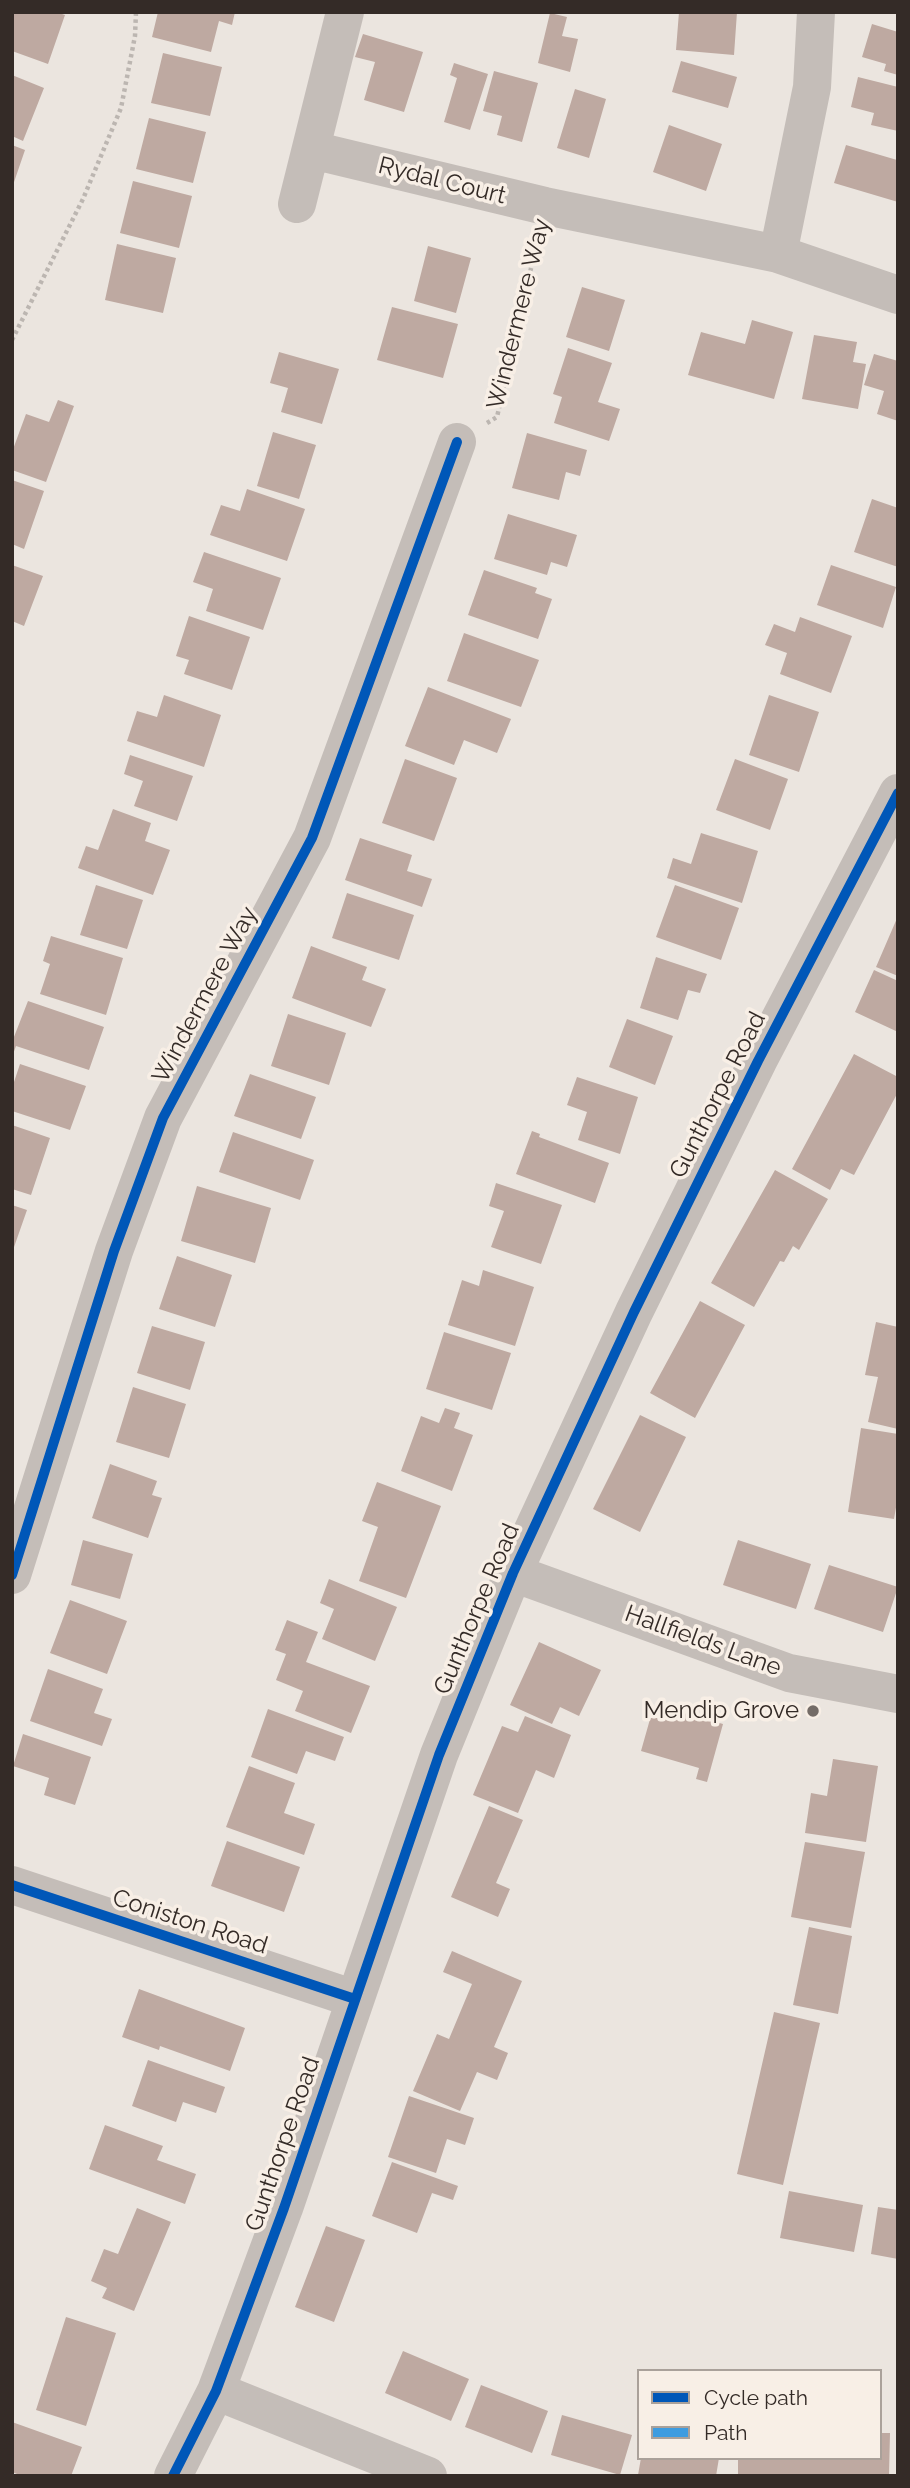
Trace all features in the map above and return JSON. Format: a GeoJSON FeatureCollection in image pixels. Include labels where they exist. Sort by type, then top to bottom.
{"type":"FeatureCollection","features":[{"type":"Feature","properties":{"kind":"street"},"geometry":{"type":"LineString","coordinates":[[297,204],[345,12]]}},
{"type":"Feature","properties":{"kind":"street"},"geometry":{"type":"LineString","coordinates":[[778,254],[812,87],[816,12]]}},
{"type":"Feature","properties":{"kind":"street","name":"Rydal Court"},"geometry":{"type":"LineString","coordinates":[[312,150],[545,206],[778,254],[898,295]]}},
{"type":"Feature","properties":{"kind":"street","name":"Windermere Way"},"geometry":{"type":"LineString","coordinates":[[12,1575],[114,1251],[163,1118],[312,838],[457,442]]}},
{"type":"Feature","properties":{"kind":"street","name":"Gunthorpe Road"},"geometry":{"type":"LineString","coordinates":[[173,2476],[216,2391],[285,2208],[439,1755],[513,1573],[640,1300],[758,1061],[898,793]]}},
{"type":"Feature","properties":{"kind":"street","name":"Hallfields Lane"},"geometry":{"type":"LineString","coordinates":[[513,1573],[789,1672],[898,1695]]}},
{"type":"Feature","properties":{"kind":"street","name":"Coniston Road"},"geometry":{"type":"LineString","coordinates":[[12,1885],[355,1999]]}},
{"type":"Feature","properties":{"kind":"street"},"geometry":{"type":"LineString","coordinates":[[216,2391],[428,2476]]}},
{"type":"Feature","properties":{"kind":"path"},"geometry":{"type":"LineString","coordinates":[[12,340],[83,199],[121,108],[136,12]]}},
{"type":"Feature","properties":{"kind":"building"},"geometry":{"type":"Polygon","coordinates":[[[12,12],[56,12],[65,15],[48,64],[12,51],[12,12]]]}},
{"type":"Feature","properties":{"kind":"building"},"geometry":{"type":"Polygon","coordinates":[[[158,12],[235,12],[232,25],[219,21],[211,52],[152,37],[158,12]]]}},
{"type":"Feature","properties":{"kind":"building"},"geometry":{"type":"Polygon","coordinates":[[[679,12],[737,12],[734,55],[676,50],[679,12]]]}},
{"type":"Feature","properties":{"kind":"building"},"geometry":{"type":"Polygon","coordinates":[[[550,13],[567,17],[562,36],[578,39],[570,72],[538,63],[550,13]]]}},
{"type":"Feature","properties":{"kind":"building"},"geometry":{"type":"Polygon","coordinates":[[[872,24],[898,32],[898,75],[884,71],[886,64],[862,57],[872,24]]]}},
{"type":"Feature","properties":{"kind":"building"},"geometry":{"type":"Polygon","coordinates":[[[363,34],[423,52],[404,112],[364,100],[375,62],[355,57],[363,34]]]}},
{"type":"Feature","properties":{"kind":"building"},"geometry":{"type":"Polygon","coordinates":[[[163,53],[222,67],[210,116],[151,103],[163,53]]]}},
{"type":"Feature","properties":{"kind":"building"},"geometry":{"type":"Polygon","coordinates":[[[681,61],[737,77],[728,108],[672,92],[681,61]]]}},
{"type":"Feature","properties":{"kind":"building"},"geometry":{"type":"Polygon","coordinates":[[[454,63],[488,74],[470,130],[444,122],[457,78],[450,75],[454,63]]]}},
{"type":"Feature","properties":{"kind":"building"},"geometry":{"type":"Polygon","coordinates":[[[494,71],[538,83],[522,142],[497,135],[502,116],[483,111],[494,71]]]}},
{"type":"Feature","properties":{"kind":"building"},"geometry":{"type":"Polygon","coordinates":[[[12,75],[44,88],[23,141],[12,136],[12,75]]]}},
{"type":"Feature","properties":{"kind":"building"},"geometry":{"type":"Polygon","coordinates":[[[858,77],[898,87],[898,131],[871,125],[874,113],[851,107],[858,77]]]}},
{"type":"Feature","properties":{"kind":"building"},"geometry":{"type":"Polygon","coordinates":[[[575,89],[606,99],[589,158],[557,148],[575,89]]]}},
{"type":"Feature","properties":{"kind":"building"},"geometry":{"type":"Polygon","coordinates":[[[149,118],[206,132],[193,183],[136,169],[149,118]]]}},
{"type":"Feature","properties":{"kind":"building"},"geometry":{"type":"Polygon","coordinates":[[[669,125],[722,144],[706,191],[653,172],[669,125]]]}},
{"type":"Feature","properties":{"kind":"building"},"geometry":{"type":"Polygon","coordinates":[[[12,145],[25,150],[13,185],[12,185],[12,145]]]}},
{"type":"Feature","properties":{"kind":"building"},"geometry":{"type":"Polygon","coordinates":[[[846,145],[897,160],[898,202],[834,183],[846,145]]]}},
{"type":"Feature","properties":{"kind":"building"},"geometry":{"type":"Polygon","coordinates":[[[133,181],[192,196],[179,248],[120,233],[133,181]]]}},
{"type":"Feature","properties":{"kind":"building"},"geometry":{"type":"Polygon","coordinates":[[[117,244],[176,258],[163,313],[105,300],[117,244]]]}},
{"type":"Feature","properties":{"kind":"building"},"geometry":{"type":"Polygon","coordinates":[[[428,246],[471,258],[456,313],[414,301],[428,246]]]}},
{"type":"Feature","properties":{"kind":"building"},"geometry":{"type":"Polygon","coordinates":[[[582,287],[625,300],[609,351],[566,337],[582,287]]]}},
{"type":"Feature","properties":{"kind":"building"},"geometry":{"type":"Polygon","coordinates":[[[392,307],[458,324],[443,378],[377,360],[392,307]]]}},
{"type":"Feature","properties":{"kind":"building"},"geometry":{"type":"Polygon","coordinates":[[[752,320],[793,332],[774,399],[688,375],[701,332],[745,344],[752,320]]]}},
{"type":"Feature","properties":{"kind":"building"},"geometry":{"type":"Polygon","coordinates":[[[814,335],[857,342],[853,362],[866,364],[858,409],[802,399],[814,335]]]}},
{"type":"Feature","properties":{"kind":"building"},"geometry":{"type":"Polygon","coordinates":[[[568,348],[612,363],[598,402],[620,409],[609,441],[554,423],[562,397],[553,394],[568,348]]]}},
{"type":"Feature","properties":{"kind":"building"},"geometry":{"type":"Polygon","coordinates":[[[279,352],[339,369],[322,424],[281,412],[288,388],[270,383],[279,352]]]}},
{"type":"Feature","properties":{"kind":"building"},"geometry":{"type":"Polygon","coordinates":[[[874,354],[898,361],[898,421],[877,414],[884,391],[864,385],[874,354]]]}},
{"type":"Feature","properties":{"kind":"building"},"geometry":{"type":"Polygon","coordinates":[[[58,400],[74,406],[46,482],[12,470],[12,452],[26,414],[49,422],[58,400]]]}},
{"type":"Feature","properties":{"kind":"building"},"geometry":{"type":"Polygon","coordinates":[[[273,432],[316,445],[299,499],[257,486],[273,432]]]}},
{"type":"Feature","properties":{"kind":"building"},"geometry":{"type":"Polygon","coordinates":[[[527,433],[587,450],[580,476],[566,472],[559,500],[512,488],[527,433]]]}},
{"type":"Feature","properties":{"kind":"building"},"geometry":{"type":"Polygon","coordinates":[[[12,480],[44,491],[24,549],[12,544],[12,480]]]}},
{"type":"Feature","properties":{"kind":"building"},"geometry":{"type":"Polygon","coordinates":[[[247,489],[305,509],[287,561],[210,535],[221,505],[240,511],[247,489]]]}},
{"type":"Feature","properties":{"kind":"building"},"geometry":{"type":"Polygon","coordinates":[[[872,499],[898,508],[898,567],[854,552],[872,499]]]}},
{"type":"Feature","properties":{"kind":"building"},"geometry":{"type":"Polygon","coordinates":[[[508,514],[577,535],[567,567],[551,562],[547,575],[494,559],[508,514]]]}},
{"type":"Feature","properties":{"kind":"building"},"geometry":{"type":"Polygon","coordinates":[[[204,552],[281,578],[263,630],[206,611],[213,589],[193,582],[204,552]]]}},
{"type":"Feature","properties":{"kind":"building"},"geometry":{"type":"Polygon","coordinates":[[[12,565],[43,576],[24,626],[12,621],[12,565]]]}},
{"type":"Feature","properties":{"kind":"building"},"geometry":{"type":"Polygon","coordinates":[[[831,565],[896,587],[883,628],[817,605],[831,565]]]}},
{"type":"Feature","properties":{"kind":"building"},"geometry":{"type":"Polygon","coordinates":[[[484,570],[537,588],[535,593],[552,599],[538,639],[468,615],[484,570]]]}},
{"type":"Feature","properties":{"kind":"building"},"geometry":{"type":"Polygon","coordinates":[[[189,616],[250,637],[232,690],[184,674],[189,660],[176,656],[189,616]]]}},
{"type":"Feature","properties":{"kind":"building"},"geometry":{"type":"Polygon","coordinates":[[[800,617],[852,636],[831,693],[780,674],[787,653],[765,645],[774,624],[795,632],[800,617]]]}},
{"type":"Feature","properties":{"kind":"building"},"geometry":{"type":"Polygon","coordinates":[[[464,633],[539,660],[521,707],[447,681],[464,633]]]}},
{"type":"Feature","properties":{"kind":"building"},"geometry":{"type":"Polygon","coordinates":[[[428,687],[511,719],[497,753],[464,740],[454,765],[405,746],[428,687]]]}},
{"type":"Feature","properties":{"kind":"building"},"geometry":{"type":"Polygon","coordinates":[[[164,695],[221,715],[204,767],[127,741],[137,711],[157,717],[164,695]]]}},
{"type":"Feature","properties":{"kind":"building"},"geometry":{"type":"Polygon","coordinates":[[[769,695],[819,712],[799,772],[749,755],[769,695]]]}},
{"type":"Feature","properties":{"kind":"building"},"geometry":{"type":"Polygon","coordinates":[[[130,755],[193,776],[177,821],[134,806],[143,781],[124,774],[130,755]]]}},
{"type":"Feature","properties":{"kind":"building"},"geometry":{"type":"Polygon","coordinates":[[[405,759],[457,778],[434,841],[382,823],[405,759]]]}},
{"type":"Feature","properties":{"kind":"building"},"geometry":{"type":"Polygon","coordinates":[[[735,759],[788,779],[770,830],[716,810],[735,759]]]}},
{"type":"Feature","properties":{"kind":"building"},"geometry":{"type":"Polygon","coordinates":[[[113,809],[151,823],[145,841],[170,850],[153,895],[78,868],[86,846],[98,850],[113,809]]]}},
{"type":"Feature","properties":{"kind":"building"},"geometry":{"type":"Polygon","coordinates":[[[701,833],[758,851],[742,903],[667,878],[673,858],[691,864],[701,833]]]}},
{"type":"Feature","properties":{"kind":"building"},"geometry":{"type":"Polygon","coordinates":[[[360,838],[412,855],[407,871],[432,879],[422,907],[345,880],[360,838]]]}},
{"type":"Feature","properties":{"kind":"building"},"geometry":{"type":"Polygon","coordinates":[[[96,885],[143,900],[127,949],[80,935],[96,885]]]}},
{"type":"Feature","properties":{"kind":"building"},"geometry":{"type":"Polygon","coordinates":[[[675,885],[739,908],[721,960],[656,937],[675,885]]]}},
{"type":"Feature","properties":{"kind":"building"},"geometry":{"type":"Polygon","coordinates":[[[347,893],[414,915],[399,960],[332,938],[347,893]]]}},
{"type":"Feature","properties":{"kind":"building"},"geometry":{"type":"Polygon","coordinates":[[[898,916],[898,976],[876,967],[898,916]]]}},
{"type":"Feature","properties":{"kind":"building"},"geometry":{"type":"Polygon","coordinates":[[[51,936],[123,958],[106,1015],[40,994],[50,964],[43,961],[51,936]]]}},
{"type":"Feature","properties":{"kind":"building"},"geometry":{"type":"Polygon","coordinates":[[[311,946],[367,967],[362,980],[386,989],[371,1027],[292,998],[311,946]]]}},
{"type":"Feature","properties":{"kind":"building"},"geometry":{"type":"Polygon","coordinates":[[[656,957],[707,974],[700,993],[688,990],[678,1020],[640,1008],[656,957]]]}},
{"type":"Feature","properties":{"kind":"building"},"geometry":{"type":"Polygon","coordinates":[[[874,970],[898,981],[898,1032],[855,1012],[874,970]]]}},
{"type":"Feature","properties":{"kind":"building"},"geometry":{"type":"Polygon","coordinates":[[[28,1001],[104,1027],[89,1070],[16,1046],[12,1057],[12,1042],[28,1001]]]}},
{"type":"Feature","properties":{"kind":"building"},"geometry":{"type":"Polygon","coordinates":[[[288,1014],[346,1033],[329,1085],[271,1066],[288,1014]]]}},
{"type":"Feature","properties":{"kind":"building"},"geometry":{"type":"Polygon","coordinates":[[[627,1019],[673,1036],[655,1085],[609,1067],[627,1019]]]}},
{"type":"Feature","properties":{"kind":"building"},"geometry":{"type":"Polygon","coordinates":[[[854,1054],[898,1077],[898,1092],[854,1175],[841,1169],[830,1190],[792,1169],[854,1054]]]}},
{"type":"Feature","properties":{"kind":"building"},"geometry":{"type":"Polygon","coordinates":[[[20,1064],[86,1086],[70,1130],[12,1111],[12,1088],[20,1064]]]}},
{"type":"Feature","properties":{"kind":"building"},"geometry":{"type":"Polygon","coordinates":[[[250,1074],[316,1097],[301,1139],[234,1116],[250,1074]]]}},
{"type":"Feature","properties":{"kind":"building"},"geometry":{"type":"Polygon","coordinates":[[[577,1077],[638,1097],[620,1154],[578,1140],[587,1112],[567,1105],[577,1077]]]}},
{"type":"Feature","properties":{"kind":"building"},"geometry":{"type":"Polygon","coordinates":[[[12,1125],[50,1138],[31,1195],[12,1189],[12,1125]]]}},
{"type":"Feature","properties":{"kind":"building"},"geometry":{"type":"Polygon","coordinates":[[[532,1131],[540,1134],[539,1137],[609,1163],[595,1203],[516,1174],[532,1131]]]}},
{"type":"Feature","properties":{"kind":"building"},"geometry":{"type":"Polygon","coordinates":[[[233,1132],[314,1160],[300,1200],[219,1172],[233,1132]]]}},
{"type":"Feature","properties":{"kind":"building"},"geometry":{"type":"Polygon","coordinates":[[[775,1170],[828,1199],[799,1250],[793,1246],[784,1262],[780,1261],[754,1307],[711,1283],[775,1170]]]}},
{"type":"Feature","properties":{"kind":"building"},"geometry":{"type":"Polygon","coordinates":[[[496,1183],[562,1205],[541,1264],[491,1247],[504,1211],[489,1206],[496,1183]]]}},
{"type":"Feature","properties":{"kind":"building"},"geometry":{"type":"Polygon","coordinates":[[[197,1186],[271,1208],[255,1263],[181,1241],[197,1186]]]}},
{"type":"Feature","properties":{"kind":"building"},"geometry":{"type":"Polygon","coordinates":[[[12,1205],[27,1210],[13,1250],[12,1250],[12,1205]]]}},
{"type":"Feature","properties":{"kind":"building"},"geometry":{"type":"Polygon","coordinates":[[[177,1256],[232,1275],[215,1327],[159,1309],[177,1256]]]}},
{"type":"Feature","properties":{"kind":"building"},"geometry":{"type":"Polygon","coordinates":[[[483,1270],[534,1287],[515,1346],[448,1325],[462,1280],[479,1286],[483,1270]]]}},
{"type":"Feature","properties":{"kind":"building"},"geometry":{"type":"Polygon","coordinates":[[[700,1301],[745,1325],[695,1418],[650,1393],[700,1301]]]}},
{"type":"Feature","properties":{"kind":"building"},"geometry":{"type":"Polygon","coordinates":[[[876,1322],[898,1327],[898,1429],[868,1422],[878,1377],[865,1375],[876,1322]]]}},
{"type":"Feature","properties":{"kind":"building"},"geometry":{"type":"Polygon","coordinates":[[[152,1326],[205,1342],[190,1390],[137,1373],[152,1326]]]}},
{"type":"Feature","properties":{"kind":"building"},"geometry":{"type":"Polygon","coordinates":[[[444,1332],[511,1353],[492,1410],[426,1389],[444,1332]]]}},
{"type":"Feature","properties":{"kind":"building"},"geometry":{"type":"Polygon","coordinates":[[[133,1387],[186,1404],[169,1458],[116,1442],[133,1387]]]}},
{"type":"Feature","properties":{"kind":"building"},"geometry":{"type":"Polygon","coordinates":[[[445,1408],[460,1413],[454,1428],[473,1435],[452,1491],[401,1471],[421,1416],[439,1423],[445,1408]]]}},
{"type":"Feature","properties":{"kind":"building"},"geometry":{"type":"Polygon","coordinates":[[[640,1415],[686,1437],[640,1532],[593,1509],[640,1415]]]}},
{"type":"Feature","properties":{"kind":"building"},"geometry":{"type":"Polygon","coordinates":[[[861,1428],[898,1434],[898,1496],[894,1519],[848,1512],[861,1428]]]}},
{"type":"Feature","properties":{"kind":"building"},"geometry":{"type":"Polygon","coordinates":[[[110,1464],[157,1481],[152,1495],[162,1498],[148,1538],[92,1518],[110,1464]]]}},
{"type":"Feature","properties":{"kind":"building"},"geometry":{"type":"Polygon","coordinates":[[[377,1482],[441,1506],[406,1598],[359,1581],[378,1527],[362,1521],[377,1482]]]}},
{"type":"Feature","properties":{"kind":"building"},"geometry":{"type":"Polygon","coordinates":[[[83,1540],[133,1554],[120,1599],[71,1585],[83,1540]]]}},
{"type":"Feature","properties":{"kind":"building"},"geometry":{"type":"Polygon","coordinates":[[[738,1540],[811,1564],[796,1609],[723,1585],[738,1540]]]}},
{"type":"Feature","properties":{"kind":"building"},"geometry":{"type":"Polygon","coordinates":[[[829,1565],[898,1587],[883,1632],[814,1609],[829,1565]]]}},
{"type":"Feature","properties":{"kind":"building"},"geometry":{"type":"Polygon","coordinates":[[[329,1579],[397,1607],[375,1661],[322,1639],[334,1609],[320,1603],[329,1579]]]}},
{"type":"Feature","properties":{"kind":"building"},"geometry":{"type":"Polygon","coordinates":[[[70,1600],[127,1621],[107,1674],[50,1653],[70,1600]]]}},
{"type":"Feature","properties":{"kind":"building"},"geometry":{"type":"Polygon","coordinates":[[[287,1620],[318,1632],[306,1662],[370,1686],[351,1733],[295,1711],[303,1691],[276,1680],[286,1654],[275,1650],[287,1620]]]}},
{"type":"Feature","properties":{"kind":"building"},"geometry":{"type":"Polygon","coordinates":[[[539,1642],[601,1670],[579,1716],[560,1707],[552,1724],[510,1705],[539,1642]]]}},
{"type":"Feature","properties":{"kind":"building"},"geometry":{"type":"Polygon","coordinates":[[[48,1669],[103,1689],[94,1713],[112,1719],[102,1746],[30,1721],[48,1669]]]}},
{"type":"Feature","properties":{"kind":"building"},"geometry":{"type":"Polygon","coordinates":[[[654,1705],[723,1724],[707,1782],[696,1779],[699,1768],[641,1751],[654,1705]]]}},
{"type":"Feature","properties":{"kind":"building"},"geometry":{"type":"Polygon","coordinates":[[[268,1709],[344,1737],[335,1761],[306,1751],[297,1774],[251,1757],[268,1709]]]}},
{"type":"Feature","properties":{"kind":"building"},"geometry":{"type":"Polygon","coordinates":[[[525,1716],[571,1735],[554,1778],[536,1770],[518,1813],[473,1795],[502,1726],[518,1732],[525,1716]]]}},
{"type":"Feature","properties":{"kind":"building"},"geometry":{"type":"Polygon","coordinates":[[[23,1734],[91,1757],[75,1805],[44,1795],[49,1778],[13,1766],[23,1734]]]}},
{"type":"Feature","properties":{"kind":"building"},"geometry":{"type":"Polygon","coordinates":[[[833,1759],[878,1766],[866,1842],[805,1833],[811,1793],[827,1796],[833,1759]]]}},
{"type":"Feature","properties":{"kind":"building"},"geometry":{"type":"Polygon","coordinates":[[[249,1766],[295,1783],[284,1813],[315,1824],[304,1855],[226,1827],[249,1766]]]}},
{"type":"Feature","properties":{"kind":"building"},"geometry":{"type":"Polygon","coordinates":[[[489,1806],[523,1820],[496,1883],[510,1889],[498,1917],[451,1897],[489,1806]]]}},
{"type":"Feature","properties":{"kind":"building"},"geometry":{"type":"Polygon","coordinates":[[[227,1841],[300,1867],[284,1912],[211,1886],[227,1841]]]}},
{"type":"Feature","properties":{"kind":"building"},"geometry":{"type":"Polygon","coordinates":[[[805,1842],[865,1852],[851,1928],[791,1917],[805,1842]]]}},
{"type":"Feature","properties":{"kind":"building"},"geometry":{"type":"Polygon","coordinates":[[[809,1927],[852,1936],[838,2014],[793,2005],[809,1927]]]}},
{"type":"Feature","properties":{"kind":"building"},"geometry":{"type":"Polygon","coordinates":[[[452,1951],[522,1981],[494,2047],[508,2053],[497,2080],[477,2072],[460,2111],[413,2091],[437,2034],[449,2039],[472,1984],[443,1972],[452,1951]]]}},
{"type":"Feature","properties":{"kind":"building"},"geometry":{"type":"Polygon","coordinates":[[[139,1989],[245,2028],[230,2071],[160,2046],[159,2050],[122,2037],[139,1989]]]}},
{"type":"Feature","properties":{"kind":"building"},"geometry":{"type":"Polygon","coordinates":[[[774,2012],[820,2023],[783,2185],[737,2174],[774,2012]]]}},
{"type":"Feature","properties":{"kind":"building"},"geometry":{"type":"Polygon","coordinates":[[[148,2060],[225,2087],[216,2113],[183,2102],[176,2122],[132,2106],[148,2060]]]}},
{"type":"Feature","properties":{"kind":"building"},"geometry":{"type":"Polygon","coordinates":[[[409,2096],[474,2118],[465,2145],[447,2139],[436,2173],[388,2157],[409,2096]]]}},
{"type":"Feature","properties":{"kind":"building"},"geometry":{"type":"Polygon","coordinates":[[[105,2125],[163,2146],[157,2160],[196,2174],[185,2204],[89,2169],[105,2125]]]}},
{"type":"Feature","properties":{"kind":"building"},"geometry":{"type":"Polygon","coordinates":[[[392,2162],[458,2186],[453,2200],[432,2193],[417,2233],[372,2216],[392,2162]]]}},
{"type":"Feature","properties":{"kind":"building"},"geometry":{"type":"Polygon","coordinates":[[[789,2191],[863,2205],[854,2252],[780,2238],[789,2191]]]}},
{"type":"Feature","properties":{"kind":"building"},"geometry":{"type":"Polygon","coordinates":[[[878,2207],[898,2210],[898,2259],[871,2254],[878,2207]]]}},
{"type":"Feature","properties":{"kind":"building"},"geometry":{"type":"Polygon","coordinates":[[[137,2208],[171,2222],[134,2311],[102,2298],[107,2288],[91,2281],[104,2249],[118,2254],[137,2208]]]}},
{"type":"Feature","properties":{"kind":"building"},"geometry":{"type":"Polygon","coordinates":[[[326,2226],[365,2240],[334,2322],[295,2307],[326,2226]]]}},
{"type":"Feature","properties":{"kind":"building"},"geometry":{"type":"Polygon","coordinates":[[[66,2317],[116,2333],[86,2426],[36,2410],[66,2317]]]}},
{"type":"Feature","properties":{"kind":"building"},"geometry":{"type":"Polygon","coordinates":[[[403,2351],[469,2379],[451,2421],[385,2393],[403,2351]]]}},
{"type":"Feature","properties":{"kind":"building"},"geometry":{"type":"Polygon","coordinates":[[[481,2385],[548,2411],[532,2453],[465,2427],[481,2385]]]}},
{"type":"Feature","properties":{"kind":"building"},"geometry":{"type":"Polygon","coordinates":[[[562,2415],[632,2435],[620,2475],[551,2455],[562,2415]]]}},
{"type":"Feature","properties":{"kind":"building"},"geometry":{"type":"Polygon","coordinates":[[[12,2422],[82,2447],[71,2476],[22,2476],[12,2472],[12,2422]]]}},
{"type":"Feature","properties":{"kind":"building"},"geometry":{"type":"Polygon","coordinates":[[[882,2433],[890,2433],[889,2476],[738,2476],[738,2460],[882,2460],[882,2433]]]}},
{"type":"Feature","properties":{"kind":"building"},"geometry":{"type":"Polygon","coordinates":[[[641,2460],[719,2460],[716,2476],[638,2475],[641,2460]]]}},
{"type":"Feature","properties":{"kind":"cycle path"},"geometry":{"type":"LineString","coordinates":[[12,1575],[114,1251],[163,1118],[312,838],[457,442]]}},
{"type":"Feature","properties":{"kind":"cycle path"},"geometry":{"type":"LineString","coordinates":[[173,2476],[216,2391],[284,2208],[439,1755],[513,1573],[634,1312],[758,1061],[898,793]]}},
{"type":"Feature","properties":{"kind":"cycle path"},"geometry":{"type":"LineString","coordinates":[[12,1885],[355,1999]]}},
{"type":"Feature","properties":{"kind":"place","name":"Mendip Grove"},"geometry":{"type":"Point","coordinates":[813,1711]}}]}
